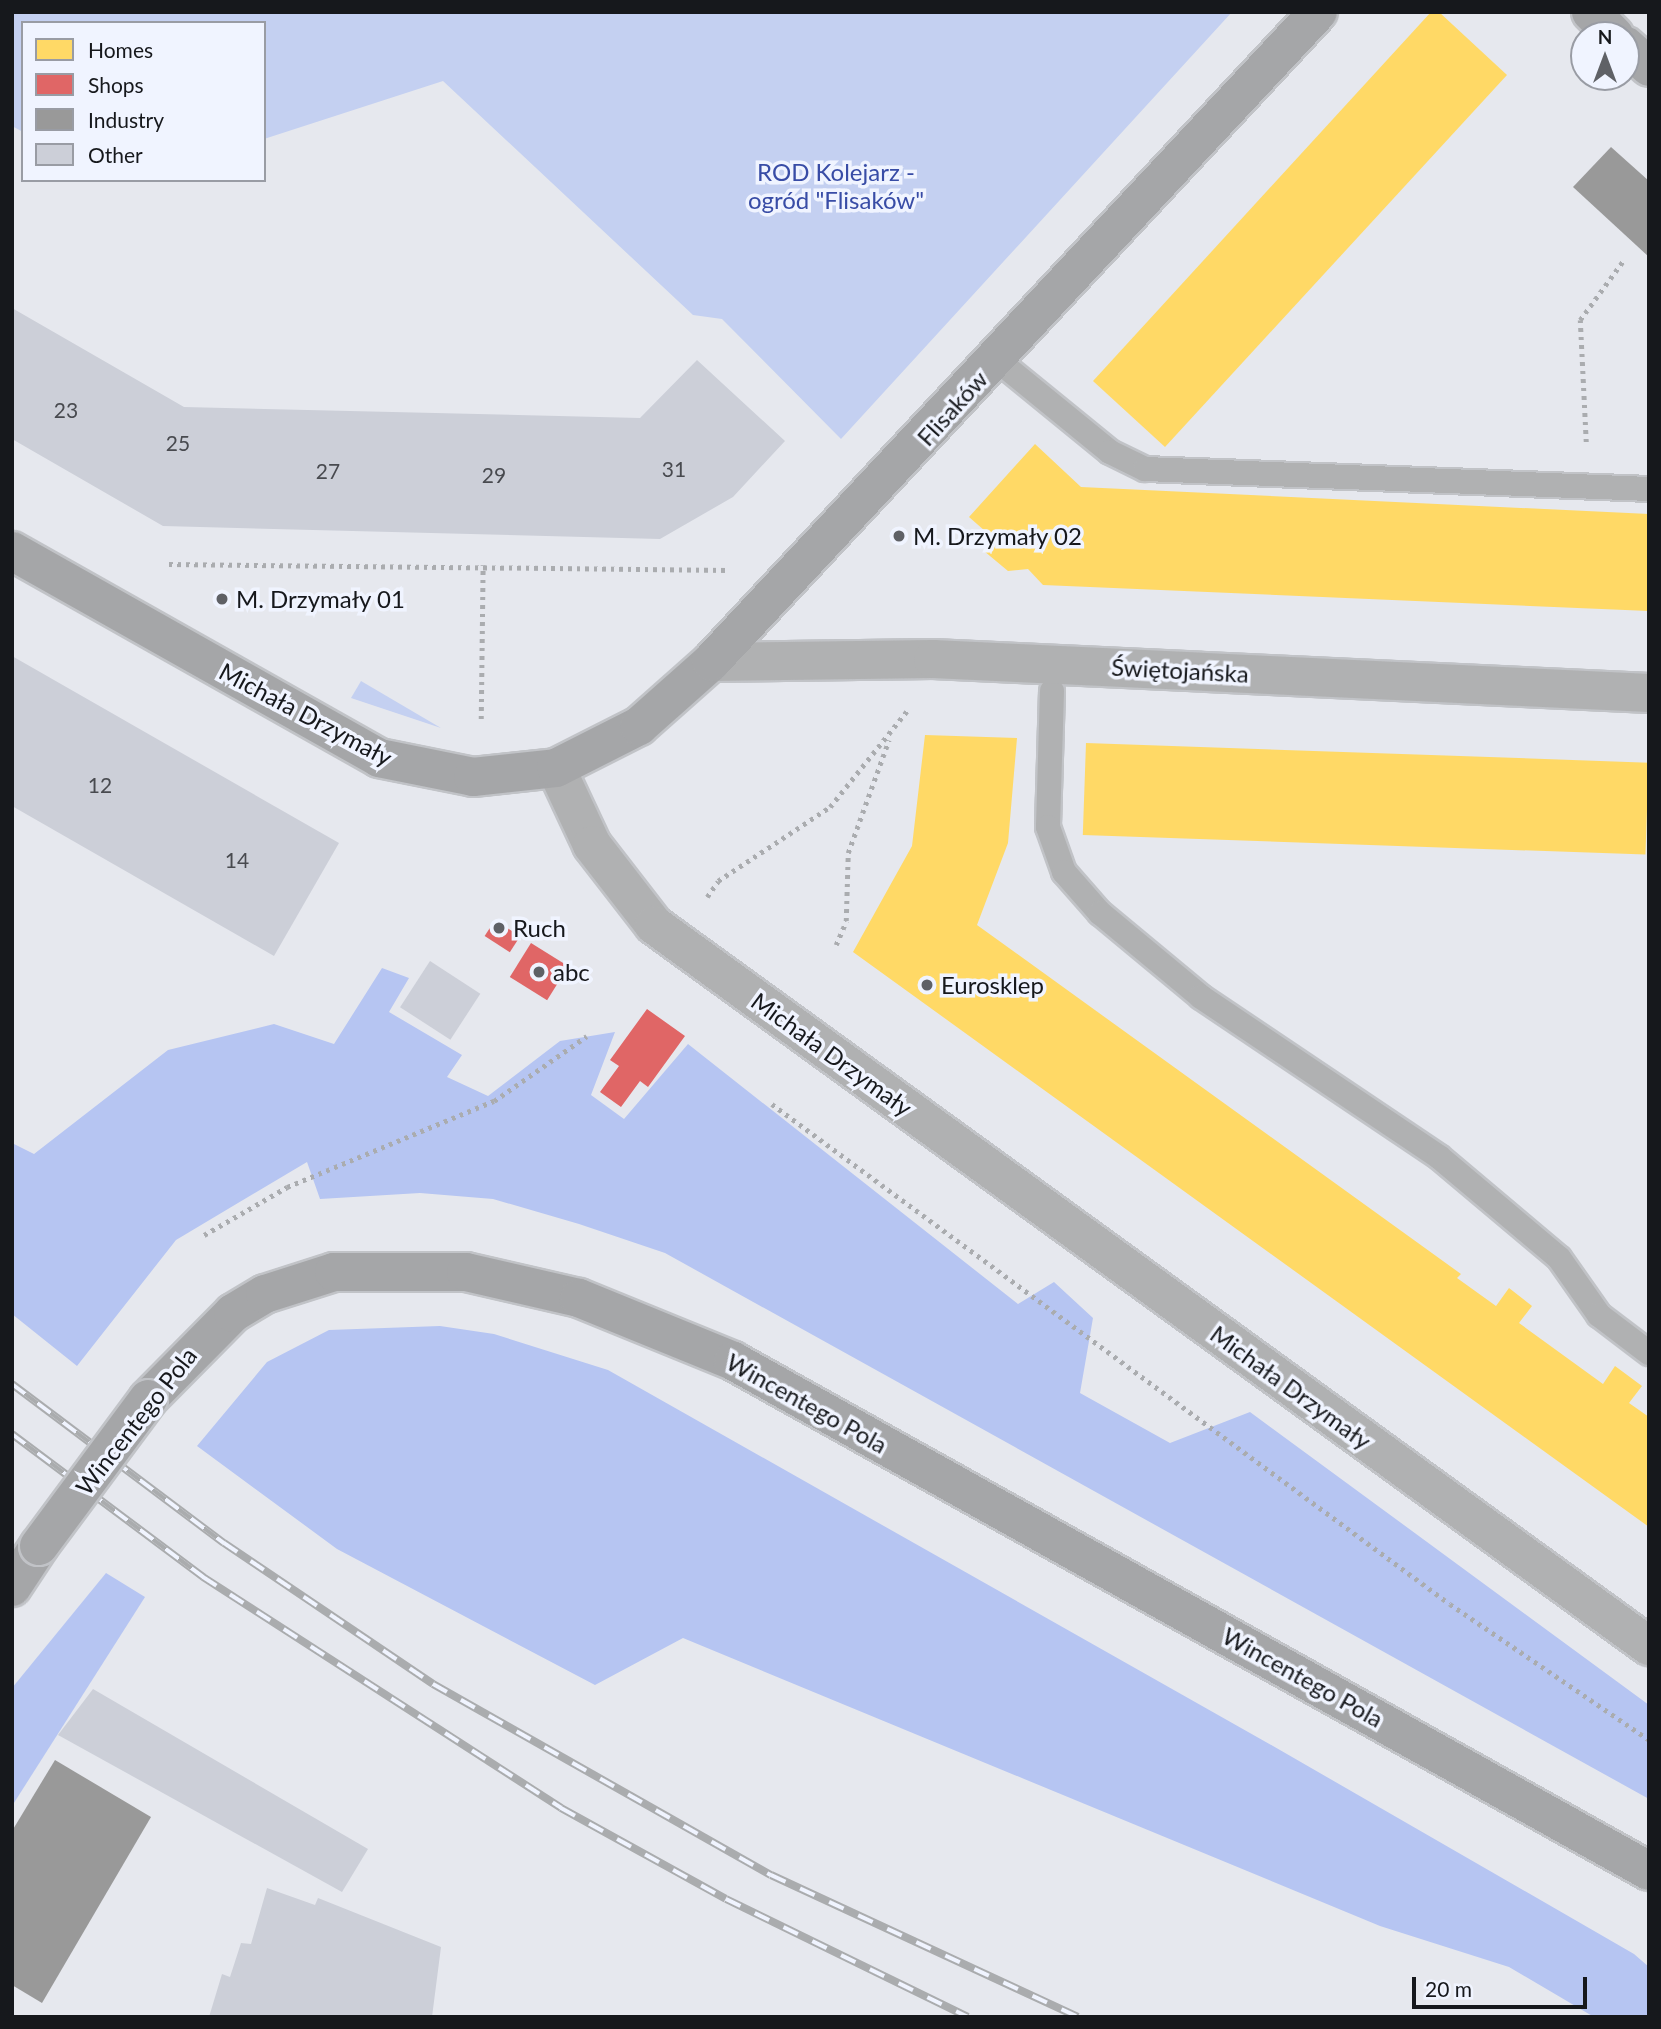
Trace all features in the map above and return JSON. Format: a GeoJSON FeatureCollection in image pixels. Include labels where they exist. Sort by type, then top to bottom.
{"type":"FeatureCollection","features":[{"type":"Feature","properties":{"kind":"street","name":"Flisaków"},"geometry":{"type":"LineString","coordinates":[[556,768],[639,726],[711,663],[1318,12]]}},
{"type":"Feature","properties":{"kind":"street","name":"Michała Drzymały"},"geometry":{"type":"LineString","coordinates":[[12,551],[379,758],[473,777],[556,768],[592,845],[654,925],[1649,1646]]}},
{"type":"Feature","properties":{"kind":"street","name":"Świętojańska"},"geometry":{"type":"LineString","coordinates":[[711,663],[933,659],[1649,692]]}},
{"type":"Feature","properties":{"kind":"street","name":"Wincentego Pola"},"geometry":{"type":"LineString","coordinates":[[12,1587],[39,1546],[148,1399],[233,1313],[265,1294],[334,1272],[466,1272],[579,1298],[733,1361],[1649,1871]]}},
{"type":"Feature","properties":{"kind":"lane"},"geometry":{"type":"LineString","coordinates":[[996,359],[1110,452],[1145,469],[1649,489]]}},
{"type":"Feature","properties":{"kind":"lane"},"geometry":{"type":"LineString","coordinates":[[1052,691],[1048,827],[1064,872],[1100,913],[1201,997],[1439,1157],[1559,1258],[1598,1315],[1649,1353]]}},
{"type":"Feature","properties":{"kind":"path"},"geometry":{"type":"LineString","coordinates":[[1589,486],[1580,320],[1623,261]]}},
{"type":"Feature","properties":{"kind":"path"},"geometry":{"type":"LineString","coordinates":[[169,564],[483,565],[728,570]]}},
{"type":"Feature","properties":{"kind":"path"},"geometry":{"type":"LineString","coordinates":[[481,719],[483,565]]}},
{"type":"Feature","properties":{"kind":"path"},"geometry":{"type":"LineString","coordinates":[[707,897],[718,881],[830,807],[891,736],[911,706]]}},
{"type":"Feature","properties":{"kind":"path"},"geometry":{"type":"LineString","coordinates":[[836,945],[846,921],[848,853],[891,736]]}},
{"type":"Feature","properties":{"kind":"path"},"geometry":{"type":"LineString","coordinates":[[204,1235],[287,1187],[494,1101],[587,1036]]}},
{"type":"Feature","properties":{"kind":"path"},"geometry":{"type":"LineString","coordinates":[[772,1104],[1450,1604],[1649,1740]]}},
{"type":"Feature","properties":{"kind":"green space","name":"ROD Kolejarz - ogród \"Flisaków\""},"geometry":{"type":"Polygon","coordinates":[[[12,12],[1232,12],[841,439],[722,319],[693,315],[443,81],[266,138],[266,21],[21,21],[21,131],[12,126],[12,12]]]}},
{"type":"Feature","properties":{"kind":"green space"},"geometry":{"type":"Polygon","coordinates":[[[361,681],[441,728],[351,698],[361,681]]]}},
{"type":"Feature","properties":{"kind":"shaded area"},"geometry":{"type":"Polygon","coordinates":[[[382,968],[409,978],[389,1012],[462,1055],[447,1077],[488,1096],[560,1041],[615,1032],[591,1095],[624,1119],[688,1044],[1018,1304],[1054,1282],[1093,1318],[1080,1393],[1170,1443],[1250,1412],[1649,1705],[1649,1799],[665,1253],[579,1224],[493,1199],[420,1193],[320,1199],[307,1162],[176,1240],[77,1366],[12,1314],[12,1143],[34,1154],[168,1050],[274,1024],[334,1044],[382,968]]]}},
{"type":"Feature","properties":{"kind":"shaded area"},"geometry":{"type":"Polygon","coordinates":[[[440,1326],[494,1334],[608,1370],[1273,1746],[1634,1954],[1649,1967],[1649,2017],[1594,2017],[1509,1967],[1380,1926],[683,1638],[595,1685],[337,1549],[197,1446],[267,1362],[329,1330],[440,1326]]]}},
{"type":"Feature","properties":{"kind":"shaded area"},"geometry":{"type":"Polygon","coordinates":[[[106,1573],[145,1597],[12,1806],[12,1688],[106,1573]]]}},
{"type":"Feature","properties":{"kind":"building: Homes"},"geometry":{"type":"Polygon","coordinates":[[[1431,12],[1439,12],[1507,75],[1165,447],[1093,381],[1431,12]]]}},
{"type":"Feature","properties":{"kind":"building: Homes"},"geometry":{"type":"Polygon","coordinates":[[[1035,444],[1081,487],[1649,514],[1649,611],[1043,585],[1028,569],[1008,571],[984,551],[985,531],[969,517],[1035,444]]]}},
{"type":"Feature","properties":{"kind":"building: Homes"},"geometry":{"type":"Polygon","coordinates":[[[925,735],[1017,738],[1008,843],[977,925],[1461,1274],[1457,1278],[1496,1306],[1509,1288],[1532,1306],[1519,1323],[1603,1384],[1615,1366],[1642,1386],[1629,1403],[1649,1417],[1649,1527],[853,952],[912,846],[925,735]]]}},
{"type":"Feature","properties":{"kind":"building: Homes"},"geometry":{"type":"Polygon","coordinates":[[[1086,743],[1649,763],[1645,855],[1083,835],[1086,743]]]}},
{"type":"Feature","properties":{"kind":"building: Shops","name":"Ruch"},"geometry":{"type":"Polygon","coordinates":[[[495,920],[520,936],[510,952],[485,936],[495,920]]]}},
{"type":"Feature","properties":{"kind":"building: Shops","name":"abc"},"geometry":{"type":"Polygon","coordinates":[[[531,943],[568,966],[547,1000],[510,977],[531,943]]]}},
{"type":"Feature","properties":{"kind":"building: Shops"},"geometry":{"type":"Polygon","coordinates":[[[647,1009],[685,1036],[648,1087],[640,1081],[621,1107],[600,1092],[619,1066],[610,1060],[647,1009]]]}},
{"type":"Feature","properties":{"kind":"building: Industry"},"geometry":{"type":"Polygon","coordinates":[[[1611,147],[1649,181],[1649,257],[1573,187],[1611,147]]]}},
{"type":"Feature","properties":{"kind":"building: Industry"},"geometry":{"type":"Polygon","coordinates":[[[55,1760],[151,1817],[42,2003],[12,1985],[12,1831],[55,1760]]]}},
{"type":"Feature","properties":{"kind":"building: Other"},"geometry":{"type":"Polygon","coordinates":[[[12,308],[184,407],[640,418],[697,360],[785,441],[733,497],[660,539],[163,526],[12,439],[12,308]]]}},
{"type":"Feature","properties":{"kind":"building: Other"},"geometry":{"type":"Polygon","coordinates":[[[12,656],[339,843],[274,956],[12,806],[12,656]]]}},
{"type":"Feature","properties":{"kind":"building: Other"},"geometry":{"type":"Polygon","coordinates":[[[430,961],[480,994],[450,1040],[400,1007],[430,961]]]}},
{"type":"Feature","properties":{"kind":"building: Other"},"geometry":{"type":"Polygon","coordinates":[[[93,1689],[368,1849],[342,1892],[58,1735],[93,1689]]]}},
{"type":"Feature","properties":{"kind":"building: Other"},"geometry":{"type":"Polygon","coordinates":[[[267,1888],[315,1905],[318,1898],[441,1947],[432,2017],[209,2017],[222,1974],[230,1977],[241,1943],[251,1944],[267,1888]]]}},
{"type":"Feature","properties":{"kind":"railway"},"geometry":{"type":"LineString","coordinates":[[12,1384],[224,1543],[433,1684],[771,1875],[1078,2017]]}},
{"type":"Feature","properties":{"kind":"railway"},"geometry":{"type":"LineString","coordinates":[[12,1434],[203,1577],[561,1808],[726,1899],[968,2017]]}},
{"type":"Feature","properties":{"kind":"place","name":"M. Drzymały 02"},"geometry":{"type":"Point","coordinates":[899,536]}},
{"type":"Feature","properties":{"kind":"place","name":"M. Drzymały 01"},"geometry":{"type":"Point","coordinates":[222,599]}},
{"type":"Feature","properties":{"kind":"place","name":"Ruch"},"geometry":{"type":"Point","coordinates":[499,928]}},
{"type":"Feature","properties":{"kind":"place","name":"abc"},"geometry":{"type":"Point","coordinates":[539,972]}},
{"type":"Feature","properties":{"kind":"place","name":"Eurosklep"},"geometry":{"type":"Point","coordinates":[927,985]}}]}
